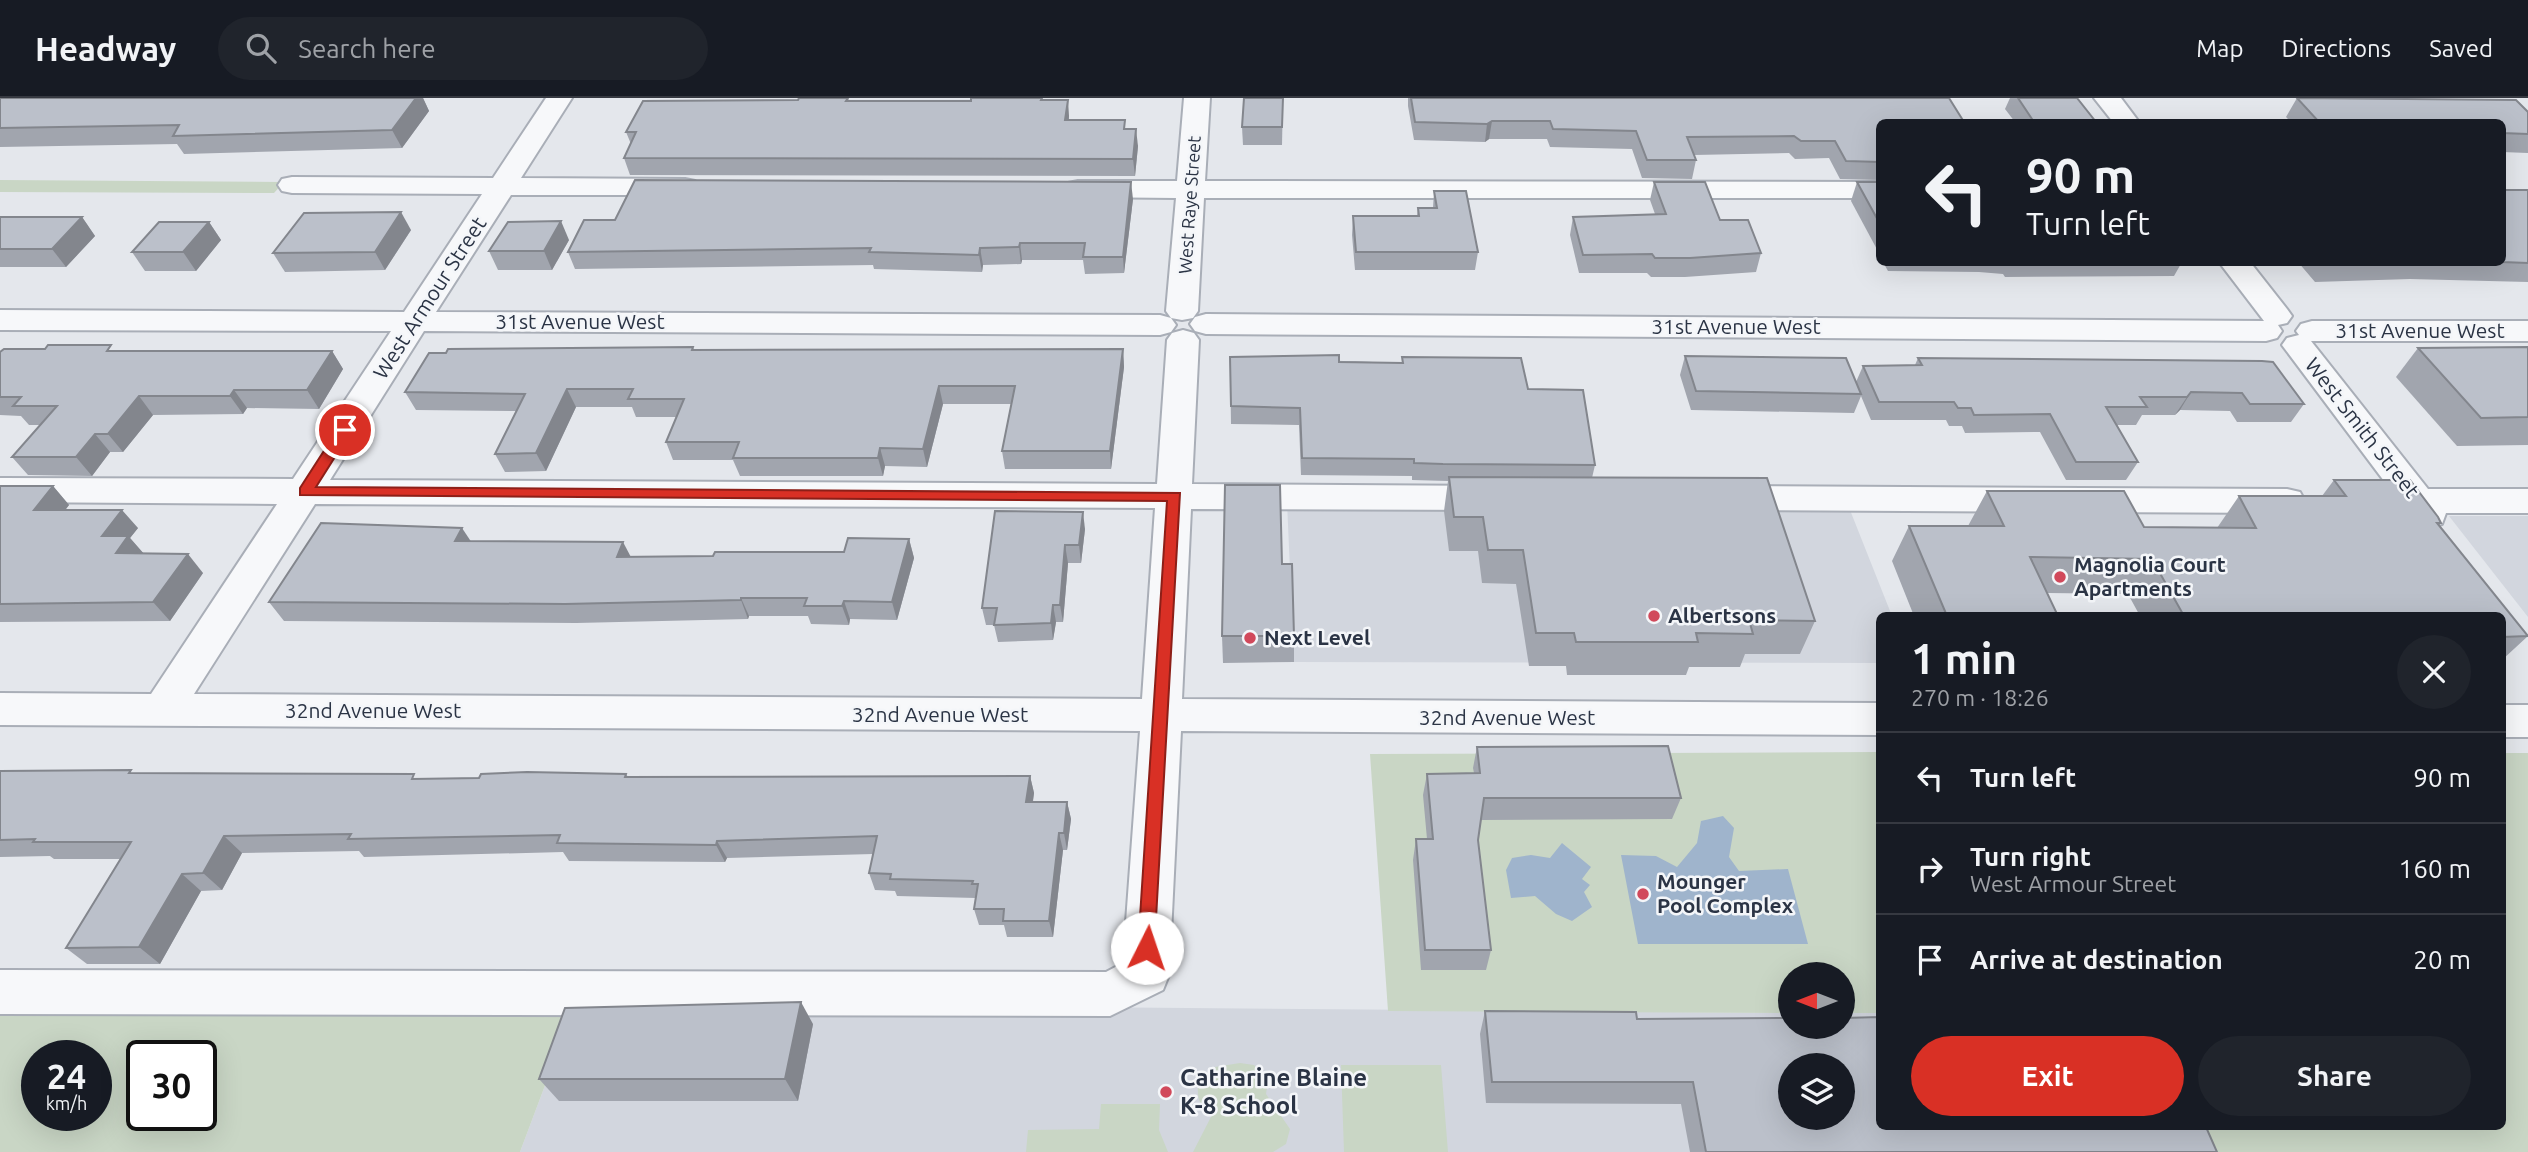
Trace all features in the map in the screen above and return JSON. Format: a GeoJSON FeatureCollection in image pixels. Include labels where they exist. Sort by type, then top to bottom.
{"type":"FeatureCollection","features":[{"type":"Feature","properties":{"kind":"street","name":"West Armour Street"},"geometry":{"type":"LineString","coordinates":[[163,709],[559,98]]}},
{"type":"Feature","properties":{"kind":"street","name":"West Raye Street"},"geometry":{"type":"LineString","coordinates":[[0,992],[1110,994],[1146,975],[1197,98]]}},
{"type":"Feature","properties":{"kind":"street"},"geometry":{"type":"LineString","coordinates":[[2107,98],[2124,119]]}},
{"type":"Feature","properties":{"kind":"street"},"geometry":{"type":"LineString","coordinates":[[292,185],[713,187]]}},
{"type":"Feature","properties":{"kind":"street"},"geometry":{"type":"LineString","coordinates":[[1045,189],[1876,190]]}},
{"type":"Feature","properties":{"kind":"street"},"geometry":{"type":"LineString","coordinates":[[2236,266],[2283,342],[2305,338]]}},
{"type":"Feature","properties":{"kind":"street","name":"31st Avenue West"},"geometry":{"type":"LineString","coordinates":[[0,320],[1183,325],[2271,324]]}},
{"type":"Feature","properties":{"kind":"street","name":"31st Avenue West"},"geometry":{"type":"LineString","coordinates":[[2305,338],[2528,331]]}},
{"type":"Feature","properties":{"kind":"street","name":"West Smith Street"},"geometry":{"type":"LineString","coordinates":[[2305,338],[2452,546]]}},
{"type":"Feature","properties":{"kind":"street"},"geometry":{"type":"LineString","coordinates":[[0,490],[1526,498]]}},
{"type":"Feature","properties":{"kind":"street"},"geometry":{"type":"LineString","coordinates":[[1692,498],[2528,501]]}},
{"type":"Feature","properties":{"kind":"street","name":"32nd Avenue West"},"geometry":{"type":"LineString","coordinates":[[0,709],[1876,719]]}},
{"type":"Feature","properties":{"kind":"street"},"geometry":{"type":"LineString","coordinates":[[2506,721],[2528,721]]}},
{"type":"Feature","properties":{"kind":"shaded area"},"geometry":{"type":"Polygon","coordinates":[[[1287,502],[1850,510],[1890,612],[1876,612],[1876,663],[1294,662],[1287,502]]]}},
{"type":"Feature","properties":{"kind":"shaded area"},"geometry":{"type":"Polygon","coordinates":[[[2449,516],[2528,516],[2528,617],[2449,516]]]}},
{"type":"Feature","properties":{"kind":"shaded area","name":"Catharine Blaine K-8 School"},"geometry":{"type":"Polygon","coordinates":[[[576,1003],[1778,1013],[1778,1040],[1855,1040],[1855,1013],[1876,1013],[1876,1130],[1918,1130],[2199,1152],[520,1152],[576,1003]]]}},
{"type":"Feature","properties":{"kind":"green space"},"geometry":{"type":"Polygon","coordinates":[[[0,180],[284,182],[274,193],[0,192],[0,180]]]}},
{"type":"Feature","properties":{"kind":"green space","name":"Mounger Pool Complex"},"geometry":{"type":"Polygon","coordinates":[[[1876,752],[1876,1013],[1855,1013],[1855,962],[1778,962],[1778,1013],[1388,1011],[1370,754],[1876,752]]]}},
{"type":"Feature","properties":{"kind":"green space"},"geometry":{"type":"Polygon","coordinates":[[[2506,753],[2528,753],[2528,1152],[2199,1152],[2189,1130],[2506,1130],[2506,753]]]}},
{"type":"Feature","properties":{"kind":"green space"},"geometry":{"type":"Polygon","coordinates":[[[0,1001],[576,1003],[520,1152],[0,1152],[0,1001]]]}},
{"type":"Feature","properties":{"kind":"green space"},"geometry":{"type":"Polygon","coordinates":[[[1240,1063],[1254,1065],[1268,1081],[1266,1094],[1290,1129],[1286,1144],[1273,1152],[1193,1152],[1213,1113],[1200,1101],[1198,1083],[1215,1067],[1240,1063]]]}},
{"type":"Feature","properties":{"kind":"green space"},"geometry":{"type":"Polygon","coordinates":[[[1341,1065],[1441,1065],[1448,1152],[1344,1152],[1341,1065]]]}},
{"type":"Feature","properties":{"kind":"green space"},"geometry":{"type":"Polygon","coordinates":[[[1101,1104],[1160,1104],[1159,1130],[1168,1152],[1026,1152],[1028,1130],[1099,1129],[1101,1104]]]}},
{"type":"Feature","properties":{"kind":"water"},"geometry":{"type":"Polygon","coordinates":[[[1723,816],[1734,828],[1729,857],[1739,871],[1788,869],[1808,944],[1638,944],[1621,855],[1656,856],[1677,867],[1697,843],[1701,821],[1723,816]]]}},
{"type":"Feature","properties":{"kind":"water"},"geometry":{"type":"Polygon","coordinates":[[[1562,843],[1591,867],[1582,879],[1590,885],[1584,892],[1592,907],[1572,921],[1556,914],[1535,896],[1511,898],[1506,870],[1512,858],[1531,855],[1550,858],[1562,843]]]}},
{"type":"Feature","properties":{"kind":"building"},"geometry":{"type":"Polygon","coordinates":[[[0,98],[416,98],[392,130],[173,136],[179,125],[0,128],[0,98]]]}},
{"type":"Feature","properties":{"kind":"building"},"geometry":{"type":"Polygon","coordinates":[[[848,98],[846,101],[971,101],[971,98],[1068,100],[1065,120],[1125,120],[1124,129],[1136,129],[1133,159],[624,158],[636,132],[626,132],[643,101],[848,98]]]}},
{"type":"Feature","properties":{"kind":"building"},"geometry":{"type":"Polygon","coordinates":[[[1244,98],[1283,98],[1282,127],[1242,127],[1244,98]]]}},
{"type":"Feature","properties":{"kind":"building"},"geometry":{"type":"Polygon","coordinates":[[[1411,98],[1949,98],[1962,119],[1876,119],[1876,162],[1846,161],[1835,141],[1801,141],[1794,136],[1687,137],[1696,160],[1647,160],[1636,131],[1553,129],[1550,121],[1492,121],[1487,124],[1415,122],[1411,98]]]}},
{"type":"Feature","properties":{"kind":"building"},"geometry":{"type":"Polygon","coordinates":[[[2018,98],[2077,98],[2094,119],[2032,119],[2018,98]]]}},
{"type":"Feature","properties":{"kind":"building"},"geometry":{"type":"Polygon","coordinates":[[[2297,98],[2516,100],[2528,112],[2528,134],[2506,133],[2506,119],[2316,119],[2297,98]]]}},
{"type":"Feature","properties":{"kind":"building"},"geometry":{"type":"Polygon","coordinates":[[[635,180],[1131,182],[1123,257],[1083,257],[1085,243],[1020,243],[1019,247],[980,248],[979,255],[869,252],[871,248],[568,252],[584,220],[615,220],[635,180]]]}},
{"type":"Feature","properties":{"kind":"building"},"geometry":{"type":"Polygon","coordinates":[[[1654,182],[1705,182],[1720,220],[1748,220],[1761,253],[1690,258],[1655,258],[1652,254],[1583,255],[1573,217],[1666,214],[1654,182]]]}},
{"type":"Feature","properties":{"kind":"building"},"geometry":{"type":"Polygon","coordinates":[[[1857,182],[1876,182],[1876,217],[1857,182]]]}},
{"type":"Feature","properties":{"kind":"building"},"geometry":{"type":"Polygon","coordinates":[[[2506,190],[2528,190],[2528,263],[2506,262],[2506,190]]]}},
{"type":"Feature","properties":{"kind":"building"},"geometry":{"type":"Polygon","coordinates":[[[1434,191],[1466,191],[1478,252],[1356,252],[1353,216],[1419,216],[1418,208],[1437,208],[1434,191]]]}},
{"type":"Feature","properties":{"kind":"building"},"geometry":{"type":"Polygon","coordinates":[[[401,212],[375,252],[273,253],[304,213],[401,212]]]}},
{"type":"Feature","properties":{"kind":"building"},"geometry":{"type":"Polygon","coordinates":[[[0,217],[82,217],[52,249],[0,249],[0,217]]]}},
{"type":"Feature","properties":{"kind":"building"},"geometry":{"type":"Polygon","coordinates":[[[561,221],[544,251],[489,251],[508,222],[561,221]]]}},
{"type":"Feature","properties":{"kind":"building"},"geometry":{"type":"Polygon","coordinates":[[[159,222],[209,222],[183,252],[132,252],[159,222]]]}},
{"type":"Feature","properties":{"kind":"building"},"geometry":{"type":"Polygon","coordinates":[[[48,345],[111,345],[107,351],[332,351],[307,390],[234,390],[230,396],[139,396],[108,434],[95,434],[76,457],[12,457],[57,406],[13,406],[21,397],[0,397],[0,352],[4,349],[45,349],[48,345]]]}},
{"type":"Feature","properties":{"kind":"building"},"geometry":{"type":"Polygon","coordinates":[[[693,347],[692,350],[1123,349],[1110,451],[1002,451],[1015,386],[939,386],[923,449],[880,448],[878,458],[733,458],[739,442],[666,442],[684,399],[628,399],[633,389],[567,389],[536,453],[495,454],[525,394],[405,392],[429,353],[446,353],[448,349],[693,347]]]}},
{"type":"Feature","properties":{"kind":"building"},"geometry":{"type":"Polygon","coordinates":[[[2528,347],[2528,417],[2481,418],[2418,348],[2528,347]]]}},
{"type":"Feature","properties":{"kind":"building"},"geometry":{"type":"Polygon","coordinates":[[[1339,355],[1339,362],[1403,363],[1402,357],[1521,358],[1528,389],[1583,390],[1595,465],[1443,464],[1414,463],[1414,459],[1302,458],[1300,408],[1231,406],[1230,357],[1339,355]]]}},
{"type":"Feature","properties":{"kind":"building"},"geometry":{"type":"Polygon","coordinates":[[[1685,356],[1846,358],[1861,394],[1696,391],[1685,356]]]}},
{"type":"Feature","properties":{"kind":"building"},"geometry":{"type":"Polygon","coordinates":[[[1918,358],[2273,362],[2304,404],[2250,404],[2242,393],[2191,392],[2187,397],[2140,397],[2147,407],[2106,407],[2138,462],[2076,462],[2050,414],[1974,415],[1971,408],[1958,408],[1954,402],[1879,402],[1863,366],[1922,365],[1918,358]]]}},
{"type":"Feature","properties":{"kind":"building","name":"Albertsons"},"geometry":{"type":"Polygon","coordinates":[[[1449,477],[1767,478],[1815,621],[1749,620],[1753,634],[1696,633],[1698,642],[1576,642],[1574,633],[1536,633],[1523,550],[1488,550],[1483,517],[1454,517],[1449,477]]]}},
{"type":"Feature","properties":{"kind":"building"},"geometry":{"type":"Polygon","coordinates":[[[2334,480],[2410,480],[2438,517],[2441,523],[2437,523],[2528,636],[2506,637],[2506,612],[2182,612],[2152,559],[2030,557],[2056,612],[1945,612],[1909,526],[2004,526],[1987,491],[2124,491],[2144,527],[2256,528],[2239,496],[2346,496],[2334,480]]]}},
{"type":"Feature","properties":{"kind":"building"},"geometry":{"type":"Polygon","coordinates":[[[1225,485],[1280,485],[1282,564],[1292,564],[1294,636],[1222,636],[1225,485]]]}},
{"type":"Feature","properties":{"kind":"building"},"geometry":{"type":"Polygon","coordinates":[[[0,486],[53,486],[34,510],[122,510],[102,536],[128,536],[116,553],[188,554],[153,602],[0,604],[0,486]]]}},
{"type":"Feature","properties":{"kind":"building"},"geometry":{"type":"Polygon","coordinates":[[[995,511],[1083,512],[1079,545],[1065,545],[1060,605],[1053,605],[1051,623],[994,625],[997,608],[982,608],[995,511]]]}},
{"type":"Feature","properties":{"kind":"building"},"geometry":{"type":"Polygon","coordinates":[[[321,523],[462,528],[455,541],[623,542],[617,557],[713,556],[715,552],[844,552],[848,538],[909,539],[892,602],[844,601],[842,606],[804,606],[807,598],[741,598],[565,604],[269,602],[321,523]]]}},
{"type":"Feature","properties":{"kind":"building"},"geometry":{"type":"Polygon","coordinates":[[[1668,746],[1681,798],[1484,798],[1478,840],[1491,950],[1425,950],[1416,839],[1433,839],[1427,774],[1480,773],[1477,747],[1668,746]]]}},
{"type":"Feature","properties":{"kind":"building"},"geometry":{"type":"Polygon","coordinates":[[[131,770],[129,773],[414,774],[412,779],[479,778],[481,774],[527,772],[626,774],[625,777],[1030,776],[1026,802],[1067,802],[1064,833],[1059,833],[1049,921],[1003,921],[1004,909],[974,909],[978,884],[972,884],[973,881],[890,879],[891,874],[869,873],[877,836],[717,841],[716,845],[557,843],[560,835],[348,839],[351,834],[224,836],[203,873],[182,874],[139,947],[66,948],[131,842],[0,840],[0,771],[131,770]]]}},
{"type":"Feature","properties":{"kind":"building"},"geometry":{"type":"Polygon","coordinates":[[[801,1002],[785,1079],[539,1079],[565,1008],[801,1002]]]}},
{"type":"Feature","properties":{"kind":"building"},"geometry":{"type":"Polygon","coordinates":[[[1485,1011],[1636,1012],[1637,1019],[1778,1018],[1778,1040],[1855,1040],[1855,1018],[1876,1017],[1876,1130],[2207,1130],[2217,1152],[1706,1152],[1693,1082],[1492,1082],[1485,1011]]]}},
{"type":"Feature","properties":{"kind":"place","name":"Magnolia Court Apartments"},"geometry":{"type":"Point","coordinates":[2060,577]}},
{"type":"Feature","properties":{"kind":"place","name":"Albertsons"},"geometry":{"type":"Point","coordinates":[1654,616]}},
{"type":"Feature","properties":{"kind":"place","name":"Next Level"},"geometry":{"type":"Point","coordinates":[1250,638]}},
{"type":"Feature","properties":{"kind":"place","name":"Mounger Pool Complex"},"geometry":{"type":"Point","coordinates":[1643,894]}},
{"type":"Feature","properties":{"kind":"place","name":"Catharine Blaine K-8 School"},"geometry":{"type":"Point","coordinates":[1166,1092]}},
{"type":"Feature","properties":{"kind":"route"},"geometry":{"type":"LineString","coordinates":[[345,430],[305,492],[1175,496],[1147,948]]}}]}
